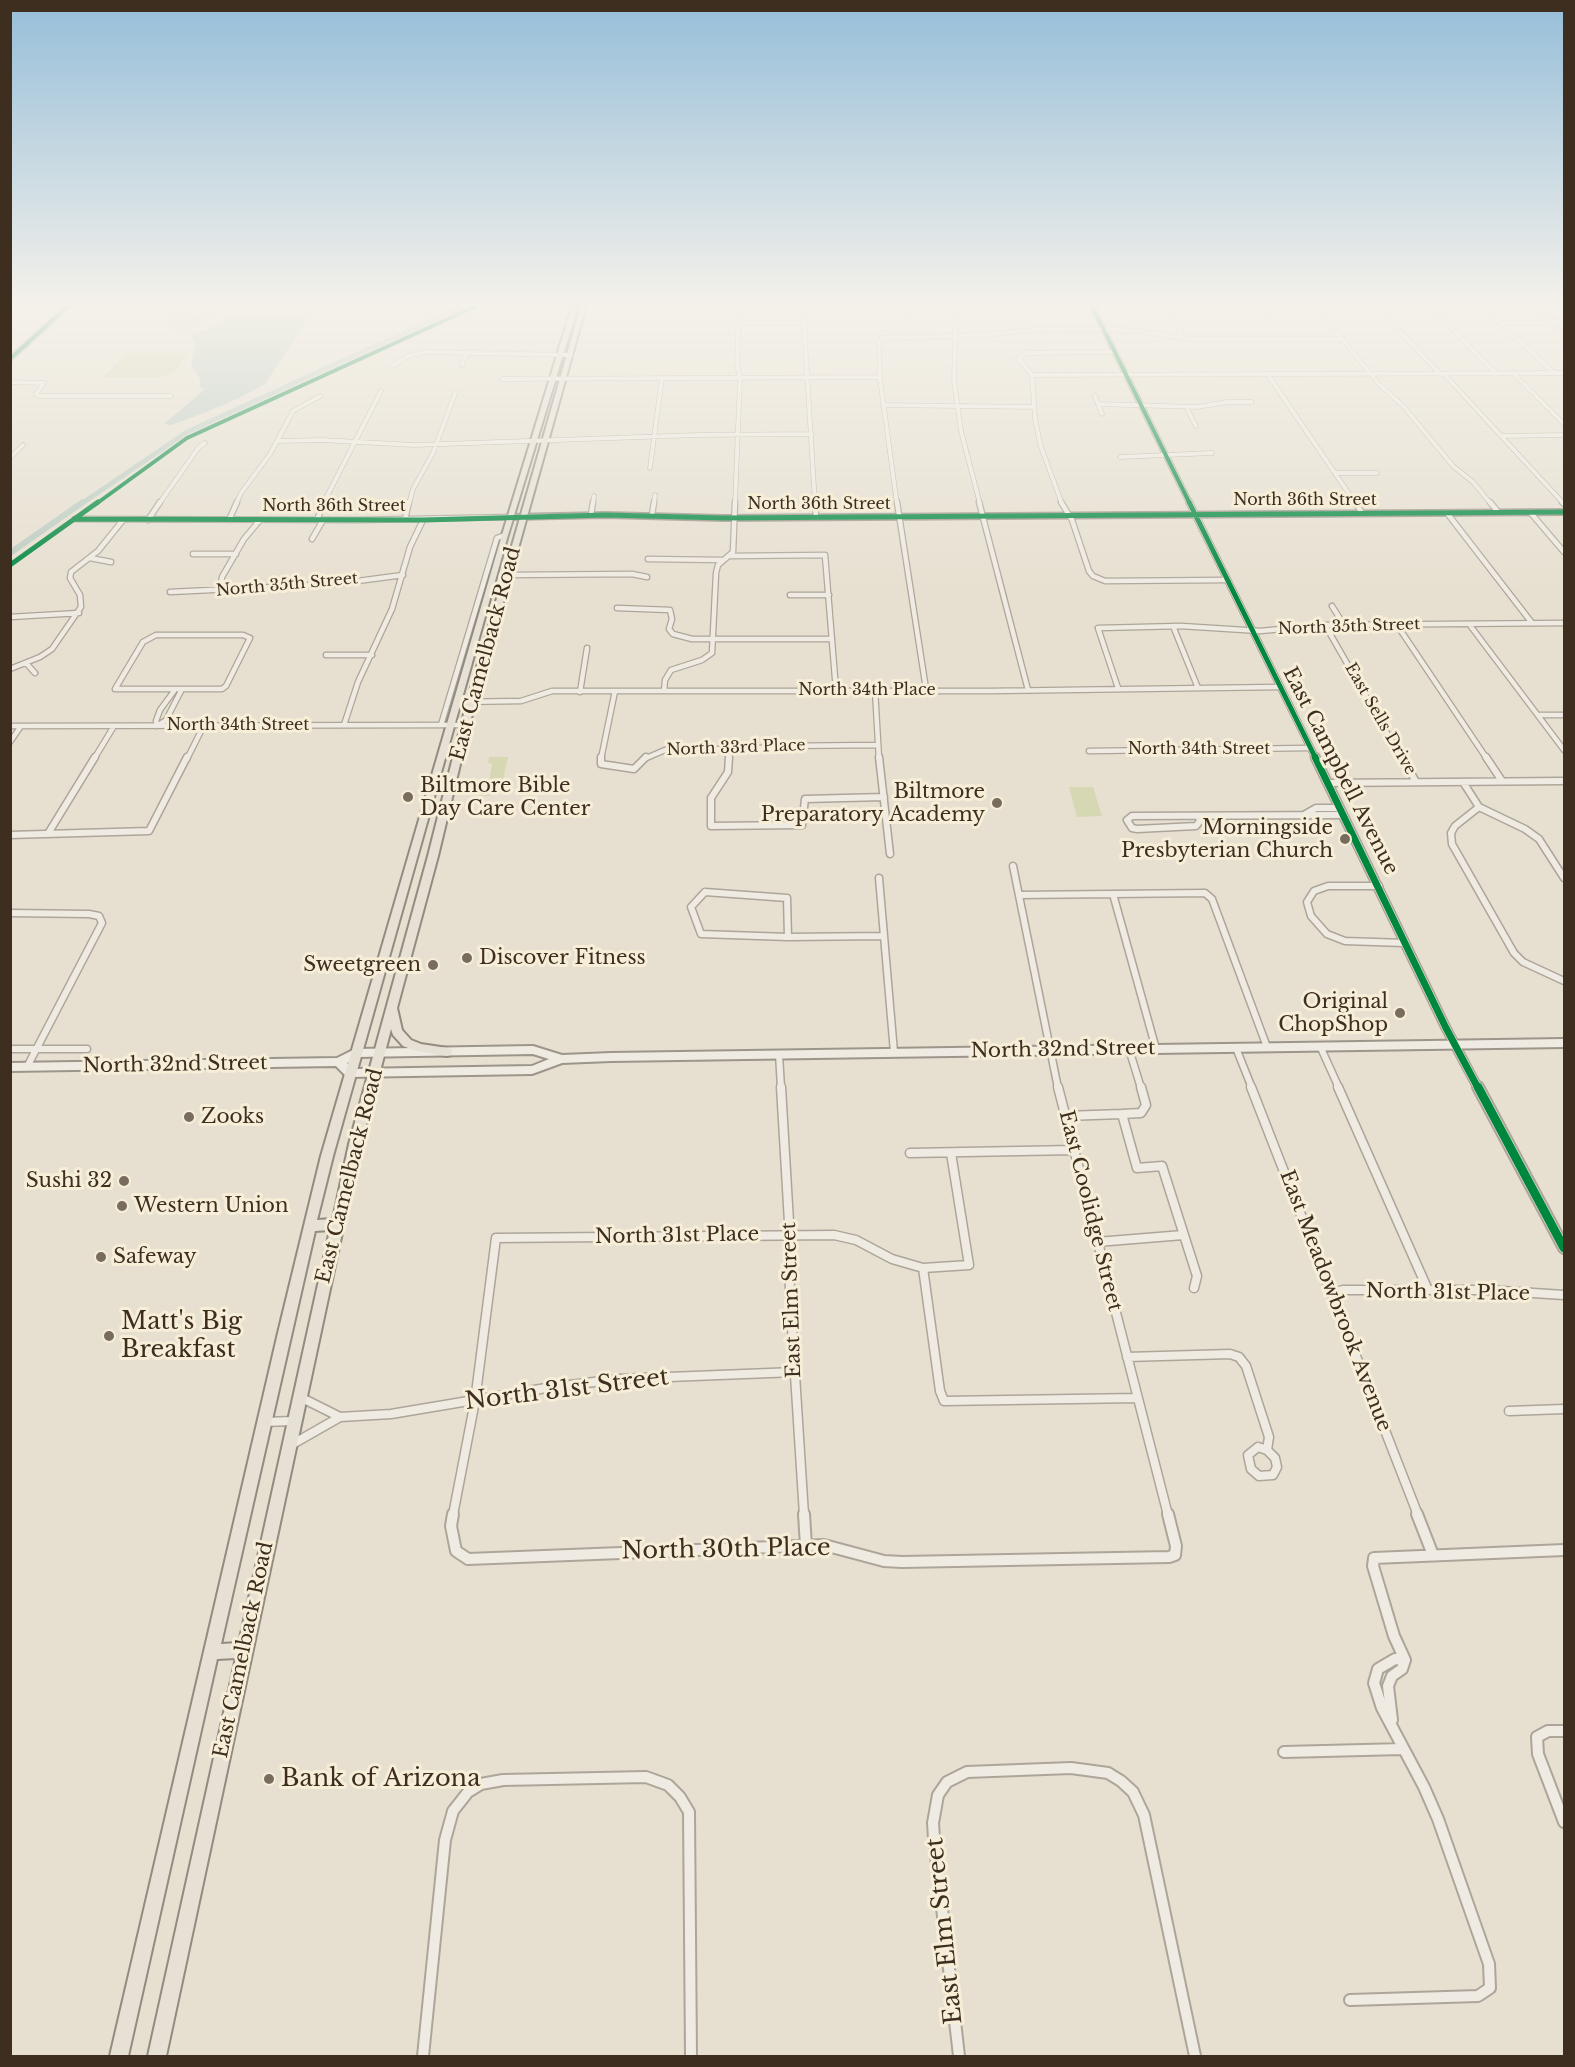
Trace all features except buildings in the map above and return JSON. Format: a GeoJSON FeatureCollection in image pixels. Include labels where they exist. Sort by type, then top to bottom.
{"type":"FeatureCollection","features":[{"type":"Feature","properties":{"kind":"main road","name":"East Camelback Road"},"geometry":{"type":"LineString","coordinates":[[119,2056],[263,1422],[310,1226],[355,1053],[422,823],[446,725],[457,702],[480,610],[546,402]]}},
{"type":"Feature","properties":{"kind":"main road","name":"East Camelback Road"},"geometry":{"type":"LineString","coordinates":[[157,2056],[336,1224],[471,702],[558,402]]}},
{"type":"Feature","properties":{"kind":"main road","name":"North 36th Street"},"geometry":{"type":"LineString","coordinates":[[511,518],[591,515],[735,518],[1564,512]]}},
{"type":"Feature","properties":{"kind":"main road"},"geometry":{"type":"LineString","coordinates":[[480,610],[497,610]]}},
{"type":"Feature","properties":{"kind":"main road"},"geometry":{"type":"LineString","coordinates":[[422,823],[441,824]]}},
{"type":"Feature","properties":{"kind":"main road"},"geometry":{"type":"LineString","coordinates":[[378,975],[400,975]]}},
{"type":"Feature","properties":{"kind":"main road"},"geometry":{"type":"LineString","coordinates":[[392,1005],[395,1028],[401,1038],[416,1047],[447,1052]]}},
{"type":"Feature","properties":{"kind":"main road","name":"North 32nd Street"},"geometry":{"type":"LineString","coordinates":[[350,1073],[531,1070],[561,1059],[1564,1043]]}},
{"type":"Feature","properties":{"kind":"main road","name":"North 32nd Street"},"geometry":{"type":"LineString","coordinates":[[10,1067],[339,1062],[355,1053],[533,1050],[561,1059]]}},
{"type":"Feature","properties":{"kind":"main road"},"geometry":{"type":"LineString","coordinates":[[339,1062],[350,1073]]}},
{"type":"Feature","properties":{"kind":"main road"},"geometry":{"type":"LineString","coordinates":[[310,1226],[336,1224]]}},
{"type":"Feature","properties":{"kind":"main road"},"geometry":{"type":"LineString","coordinates":[[211,1652],[245,1650]]}},
{"type":"Feature","properties":{"kind":"street"},"geometry":{"type":"LineString","coordinates":[[229,520],[241,494],[277,441],[293,411],[308,402]]}},
{"type":"Feature","properties":{"kind":"street"},"geometry":{"type":"LineString","coordinates":[[312,539],[327,493],[375,402]]}},
{"type":"Feature","properties":{"kind":"street"},"geometry":{"type":"LineString","coordinates":[[405,519],[413,489],[436,444],[452,402]]}},
{"type":"Feature","properties":{"kind":"street"},"geometry":{"type":"LineString","coordinates":[[650,468],[659,402]]}},
{"type":"Feature","properties":{"kind":"street"},"geometry":{"type":"LineString","coordinates":[[730,556],[734,543],[739,402]]}},
{"type":"Feature","properties":{"kind":"street"},"geometry":{"type":"LineString","coordinates":[[810,402],[816,517]]}},
{"type":"Feature","properties":{"kind":"street"},"geometry":{"type":"LineString","coordinates":[[1034,402],[1040,444],[1054,486],[1072,520],[1089,571],[1100,580],[1227,580]]}},
{"type":"Feature","properties":{"kind":"street"},"geometry":{"type":"LineString","coordinates":[[1102,414],[1098,404],[1186,406],[1244,402]]}},
{"type":"Feature","properties":{"kind":"street"},"geometry":{"type":"LineString","coordinates":[[1287,402],[1362,513]]}},
{"type":"Feature","properties":{"kind":"street"},"geometry":{"type":"LineString","coordinates":[[1399,402],[1453,466],[1473,482],[1498,512]]}},
{"type":"Feature","properties":{"kind":"street"},"geometry":{"type":"LineString","coordinates":[[1470,402],[1564,504]]}},
{"type":"Feature","properties":{"kind":"street"},"geometry":{"type":"LineString","coordinates":[[1542,402],[1564,424]]}},
{"type":"Feature","properties":{"kind":"street","name":"East Campbell Avenue"},"geometry":{"type":"LineString","coordinates":[[1140,404],[1404,943],[1564,1248]]}},
{"type":"Feature","properties":{"kind":"street"},"geometry":{"type":"LineString","coordinates":[[926,689],[883,405],[1034,406]]}},
{"type":"Feature","properties":{"kind":"street"},"geometry":{"type":"LineString","coordinates":[[956,405],[967,458],[1028,690]]}},
{"type":"Feature","properties":{"kind":"street"},"geometry":{"type":"LineString","coordinates":[[1186,406],[1196,426]]}},
{"type":"Feature","properties":{"kind":"street"},"geometry":{"type":"LineString","coordinates":[[277,441],[322,440],[395,445],[812,434]]}},
{"type":"Feature","properties":{"kind":"street"},"geometry":{"type":"LineString","coordinates":[[1502,436],[1564,435]]}},
{"type":"Feature","properties":{"kind":"street"},"geometry":{"type":"LineString","coordinates":[[148,520],[204,443]]}},
{"type":"Feature","properties":{"kind":"street"},"geometry":{"type":"LineString","coordinates":[[10,458],[23,445]]}},
{"type":"Feature","properties":{"kind":"street"},"geometry":{"type":"LineString","coordinates":[[1120,457],[1212,453]]}},
{"type":"Feature","properties":{"kind":"street"},"geometry":{"type":"LineString","coordinates":[[1335,473],[1377,473]]}},
{"type":"Feature","properties":{"kind":"street"},"geometry":{"type":"LineString","coordinates":[[652,515],[655,495]]}},
{"type":"Feature","properties":{"kind":"street"},"geometry":{"type":"LineString","coordinates":[[591,515],[594,496]]}},
{"type":"Feature","properties":{"kind":"street"},"geometry":{"type":"LineString","coordinates":[[1530,512],[1563,549]]}},
{"type":"Feature","properties":{"kind":"street"},"geometry":{"type":"LineString","coordinates":[[1447,513],[1532,623]]}},
{"type":"Feature","properties":{"kind":"street","name":"North 36th Street"},"geometry":{"type":"LineString","coordinates":[[75,519],[511,518]]}},
{"type":"Feature","properties":{"kind":"street"},"geometry":{"type":"LineString","coordinates":[[12,666],[26,663],[52,649],[79,613],[80,595],[69,575],[76,566],[90,558],[102,547],[123,520]]}},
{"type":"Feature","properties":{"kind":"street"},"geometry":{"type":"LineString","coordinates":[[220,590],[220,582],[244,539],[260,520]]}},
{"type":"Feature","properties":{"kind":"street"},"geometry":{"type":"LineString","coordinates":[[344,725],[354,693],[392,609],[410,547],[423,520]]}},
{"type":"Feature","properties":{"kind":"street"},"geometry":{"type":"LineString","coordinates":[[194,554],[236,554]]}},
{"type":"Feature","properties":{"kind":"street"},"geometry":{"type":"LineString","coordinates":[[664,691],[667,675],[671,670],[708,657],[712,653],[716,573],[722,560],[730,556],[825,555],[836,690]]}},
{"type":"Feature","properties":{"kind":"street"},"geometry":{"type":"LineString","coordinates":[[90,558],[111,562]]}},
{"type":"Feature","properties":{"kind":"street"},"geometry":{"type":"LineString","coordinates":[[648,559],[722,560]]}},
{"type":"Feature","properties":{"kind":"street"},"geometry":{"type":"LineString","coordinates":[[506,575],[638,574],[647,577]]}},
{"type":"Feature","properties":{"kind":"street","name":"North 35th Street"},"geometry":{"type":"LineString","coordinates":[[171,591],[335,584],[403,575]]}},
{"type":"Feature","properties":{"kind":"street"},"geometry":{"type":"LineString","coordinates":[[790,595],[829,595]]}},
{"type":"Feature","properties":{"kind":"street"},"geometry":{"type":"LineString","coordinates":[[1332,606],[1344,625]]}},
{"type":"Feature","properties":{"kind":"street"},"geometry":{"type":"LineString","coordinates":[[617,608],[665,608],[672,613],[669,628],[673,634],[692,639],[832,639]]}},
{"type":"Feature","properties":{"kind":"street","name":"East Camelback Road"},"geometry":{"type":"LineString","coordinates":[[446,725],[480,610]]}},
{"type":"Feature","properties":{"kind":"street"},"geometry":{"type":"LineString","coordinates":[[10,617],[79,613]]}},
{"type":"Feature","properties":{"kind":"street","name":"North 35th Street"},"geometry":{"type":"LineString","coordinates":[[1118,688],[1098,628],[1173,627],[1252,630],[1325,625],[1564,623]]}},
{"type":"Feature","properties":{"kind":"street"},"geometry":{"type":"LineString","coordinates":[[1469,624],[1540,715],[1564,750]]}},
{"type":"Feature","properties":{"kind":"street","name":"East Sells Drive"},"geometry":{"type":"LineString","coordinates":[[1325,625],[1416,782]]}},
{"type":"Feature","properties":{"kind":"street"},"geometry":{"type":"LineString","coordinates":[[1397,625],[1502,781]]}},
{"type":"Feature","properties":{"kind":"street"},"geometry":{"type":"LineString","coordinates":[[1173,627],[1198,688]]}},
{"type":"Feature","properties":{"kind":"street"},"geometry":{"type":"LineString","coordinates":[[178,691],[115,689],[131,661],[149,637],[248,637],[249,641],[226,686],[222,689],[178,691],[160,710],[156,721],[157,726],[166,720],[178,691]]}},
{"type":"Feature","properties":{"kind":"street"},"geometry":{"type":"LineString","coordinates":[[580,692],[587,648]]}},
{"type":"Feature","properties":{"kind":"street"},"geometry":{"type":"LineString","coordinates":[[326,655],[372,655]]}},
{"type":"Feature","properties":{"kind":"street"},"geometry":{"type":"LineString","coordinates":[[26,663],[35,673]]}},
{"type":"Feature","properties":{"kind":"street","name":"North 34th Place"},"geometry":{"type":"LineString","coordinates":[[457,702],[521,701],[545,693],[615,691],[1279,687]]}},
{"type":"Feature","properties":{"kind":"street"},"geometry":{"type":"LineString","coordinates":[[875,690],[878,745],[890,854]]}},
{"type":"Feature","properties":{"kind":"street","name":"North 33rd Place"},"geometry":{"type":"LineString","coordinates":[[615,691],[601,764],[634,769],[647,756],[672,747],[729,750],[779,746],[878,745]]}},
{"type":"Feature","properties":{"kind":"street"},"geometry":{"type":"LineString","coordinates":[[160,710],[171,710]]}},
{"type":"Feature","properties":{"kind":"street"},"geometry":{"type":"LineString","coordinates":[[1540,715],[1564,715]]}},
{"type":"Feature","properties":{"kind":"street"},"geometry":{"type":"LineString","coordinates":[[10,834],[149,831],[204,725]]}},
{"type":"Feature","properties":{"kind":"street","name":"North 34th Street"},"geometry":{"type":"LineString","coordinates":[[10,726],[465,725]]}},
{"type":"Feature","properties":{"kind":"street"},"geometry":{"type":"LineString","coordinates":[[10,742],[21,726]]}},
{"type":"Feature","properties":{"kind":"street"},"geometry":{"type":"LineString","coordinates":[[50,832],[114,726]]}},
{"type":"Feature","properties":{"kind":"street","name":"North 34th Street"},"geometry":{"type":"LineString","coordinates":[[1089,751],[1309,748]]}},
{"type":"Feature","properties":{"kind":"street"},"geometry":{"type":"LineString","coordinates":[[729,750],[728,772],[711,798],[711,826],[802,825],[805,799],[884,797]]}},
{"type":"Feature","properties":{"kind":"street"},"geometry":{"type":"LineString","coordinates":[[1327,783],[1564,781]]}},
{"type":"Feature","properties":{"kind":"street"},"geometry":{"type":"LineString","coordinates":[[1463,782],[1479,807],[1539,839],[1564,878]]}},
{"type":"Feature","properties":{"kind":"street"},"geometry":{"type":"LineString","coordinates":[[1479,807],[1455,826],[1451,833],[1452,844],[1514,953],[1523,962],[1564,981]]}},
{"type":"Feature","properties":{"kind":"street"},"geometry":{"type":"LineString","coordinates":[[1199,817],[1200,821],[1196,826],[1137,830],[1132,828],[1127,820],[1132,816],[1302,816],[1341,811]]}},
{"type":"Feature","properties":{"kind":"street","name":"East Coolidge Street"},"geometry":{"type":"LineString","coordinates":[[1013,866],[1065,1116],[1176,1546],[1175,1555]]}},
{"type":"Feature","properties":{"kind":"street"},"geometry":{"type":"LineString","coordinates":[[879,878],[894,1052]]}},
{"type":"Feature","properties":{"kind":"street"},"geometry":{"type":"LineString","coordinates":[[1378,886],[1328,886],[1314,891],[1307,902],[1311,916],[1327,934],[1345,941],[1404,943]]}},
{"type":"Feature","properties":{"kind":"street"},"geometry":{"type":"LineString","coordinates":[[789,937],[787,898],[705,892],[691,907],[700,934],[712,936],[789,937],[884,936]]}},
{"type":"Feature","properties":{"kind":"street"},"geometry":{"type":"LineString","coordinates":[[1019,895],[1205,893],[1212,899],[1267,1047]]}},
{"type":"Feature","properties":{"kind":"street"},"geometry":{"type":"LineString","coordinates":[[1113,894],[1156,1049]]}},
{"type":"Feature","properties":{"kind":"street"},"geometry":{"type":"LineString","coordinates":[[10,913],[99,916],[102,923],[27,1067]]}},
{"type":"Feature","properties":{"kind":"street"},"geometry":{"type":"LineString","coordinates":[[1320,1046],[1428,1290]]}},
{"type":"Feature","properties":{"kind":"street","name":"East Meadowbrook Avenue"},"geometry":{"type":"LineString","coordinates":[[1236,1048],[1433,1555]]}},
{"type":"Feature","properties":{"kind":"street","name":"North 32nd Street"},"geometry":{"type":"LineString","coordinates":[[10,1049],[87,1049]]}},
{"type":"Feature","properties":{"kind":"street"},"geometry":{"type":"LineString","coordinates":[[1065,1116],[1141,1113],[1146,1105],[1129,1049]]}},
{"type":"Feature","properties":{"kind":"street","name":"East Elm Street"},"geometry":{"type":"LineString","coordinates":[[779,1054],[806,1545]]}},
{"type":"Feature","properties":{"kind":"street"},"geometry":{"type":"LineString","coordinates":[[1122,1114],[1137,1168],[1162,1166],[1197,1276],[1194,1288]]}},
{"type":"Feature","properties":{"kind":"street"},"geometry":{"type":"LineString","coordinates":[[910,1153],[1074,1150]]}},
{"type":"Feature","properties":{"kind":"street","name":"North 31st Place"},"geometry":{"type":"LineString","coordinates":[[474,1401],[496,1238],[788,1234],[845,1237],[892,1259],[924,1268],[963,1268],[969,1265],[951,1153]]}},
{"type":"Feature","properties":{"kind":"street"},"geometry":{"type":"LineString","coordinates":[[1097,1242],[1184,1235]]}},
{"type":"Feature","properties":{"kind":"street"},"geometry":{"type":"LineString","coordinates":[[924,1268],[940,1390],[944,1401],[1137,1398]]}},
{"type":"Feature","properties":{"kind":"street","name":"North 31st Place"},"geometry":{"type":"LineString","coordinates":[[1331,1293],[1343,1290],[1487,1290],[1564,1296]]}},
{"type":"Feature","properties":{"kind":"street"},"geometry":{"type":"LineString","coordinates":[[1127,1357],[1230,1354],[1239,1357],[1246,1366],[1269,1437],[1267,1450]]}},
{"type":"Feature","properties":{"kind":"street","name":"North 31st Street"},"geometry":{"type":"LineString","coordinates":[[288,1446],[340,1418],[391,1414],[546,1388],[618,1379],[795,1372]]}},
{"type":"Feature","properties":{"kind":"street"},"geometry":{"type":"LineString","coordinates":[[299,1397],[340,1418]]}},
{"type":"Feature","properties":{"kind":"street","name":"North 30th Place"},"geometry":{"type":"LineString","coordinates":[[474,1401],[451,1526],[456,1551],[468,1559],[607,1551],[806,1545],[837,1546],[884,1561],[902,1562],[1169,1557],[1175,1555]]}},
{"type":"Feature","properties":{"kind":"street"},"geometry":{"type":"LineString","coordinates":[[1509,1411],[1564,1409]]}},
{"type":"Feature","properties":{"kind":"street"},"geometry":{"type":"LineString","coordinates":[[263,1422],[294,1421]]}},
{"type":"Feature","properties":{"kind":"street"},"geometry":{"type":"LineString","coordinates":[[1392,1723],[1388,1686],[1392,1676],[1402,1669],[1405,1660],[1394,1636],[1376,1576],[1374,1558],[1564,1550]]}},
{"type":"Feature","properties":{"kind":"street"},"geometry":{"type":"LineString","coordinates":[[1350,2000],[1478,1996],[1490,1989],[1489,1964],[1438,1819],[1392,1723],[1382,1708],[1374,1683],[1378,1669],[1395,1659],[1405,1660]]}},
{"type":"Feature","properties":{"kind":"street"},"geometry":{"type":"LineString","coordinates":[[1564,1731],[1548,1731],[1537,1737],[1538,1754],[1564,1821]]}},
{"type":"Feature","properties":{"kind":"street"},"geometry":{"type":"LineString","coordinates":[[1284,1752],[1403,1749]]}},
{"type":"Feature","properties":{"kind":"street","name":"East Elm Street"},"geometry":{"type":"LineString","coordinates":[[959,2056],[934,1839],[934,1805],[938,1794],[956,1776],[982,1770],[1089,1768],[1108,1773],[1133,1792],[1144,1815],[1195,2056]]}},
{"type":"Feature","properties":{"kind":"street"},"geometry":{"type":"LineString","coordinates":[[423,2056],[445,1840],[453,1811],[468,1792],[481,1785],[503,1780],[646,1777],[668,1785],[680,1797],[689,1812],[691,2056]]}},
{"type":"Feature","properties":{"kind":"green space"},"geometry":{"type":"Polygon","coordinates":[[[489,757],[508,757],[500,794],[481,797],[482,791],[488,790],[492,764],[488,763],[489,757]]]}},
{"type":"Feature","properties":{"kind":"green space"},"geometry":{"type":"Polygon","coordinates":[[[1069,787],[1093,787],[1102,816],[1077,817],[1069,787]]]}},
{"type":"Feature","properties":{"kind":"shaded area"},"geometry":{"type":"Polygon","coordinates":[[[189,402],[229,402],[171,425],[164,424],[189,402]]]}},
{"type":"Feature","properties":{"kind":"waterway"},"geometry":{"type":"LineString","coordinates":[[81,504],[187,432],[252,402]]}},
{"type":"Feature","properties":{"kind":"waterway"},"geometry":{"type":"LineString","coordinates":[[10,553],[83,502]]}},
{"type":"Feature","properties":{"kind":"cycle path"},"geometry":{"type":"LineString","coordinates":[[10,565],[187,438],[265,402]]}},
{"type":"Feature","properties":{"kind":"cycle path"},"geometry":{"type":"LineString","coordinates":[[1140,402],[1379,886],[1446,1028],[1564,1248]]}},
{"type":"Feature","properties":{"kind":"cycle path"},"geometry":{"type":"LineString","coordinates":[[75,519],[423,520],[606,515],[724,518],[1564,512]]}},
{"type":"Feature","properties":{"kind":"place","name":"Biltmore Bible Day Care Center"},"geometry":{"type":"Point","coordinates":[408,797]}},
{"type":"Feature","properties":{"kind":"place","name":"Biltmore Preparatory Academy"},"geometry":{"type":"Point","coordinates":[997,803]}},
{"type":"Feature","properties":{"kind":"place","name":"Morningside Presbyterian Church"},"geometry":{"type":"Point","coordinates":[1345,839]}},
{"type":"Feature","properties":{"kind":"place","name":"Discover Fitness"},"geometry":{"type":"Point","coordinates":[467,958]}},
{"type":"Feature","properties":{"kind":"place","name":"Sweetgreen"},"geometry":{"type":"Point","coordinates":[433,965]}},
{"type":"Feature","properties":{"kind":"place","name":"Original ChopShop"},"geometry":{"type":"Point","coordinates":[1400,1013]}},
{"type":"Feature","properties":{"kind":"place","name":"Zooks"},"geometry":{"type":"Point","coordinates":[189,1117]}},
{"type":"Feature","properties":{"kind":"place","name":"Sushi 32"},"geometry":{"type":"Point","coordinates":[124,1181]}},
{"type":"Feature","properties":{"kind":"place","name":"Western Union"},"geometry":{"type":"Point","coordinates":[122,1206]}},
{"type":"Feature","properties":{"kind":"place","name":"Safeway"},"geometry":{"type":"Point","coordinates":[101,1257]}},
{"type":"Feature","properties":{"kind":"place","name":"Matt's Big Breakfast"},"geometry":{"type":"Point","coordinates":[109,1336]}},
{"type":"Feature","properties":{"kind":"place","name":"Bank of Arizona"},"geometry":{"type":"Point","coordinates":[269,1779]}}]}
